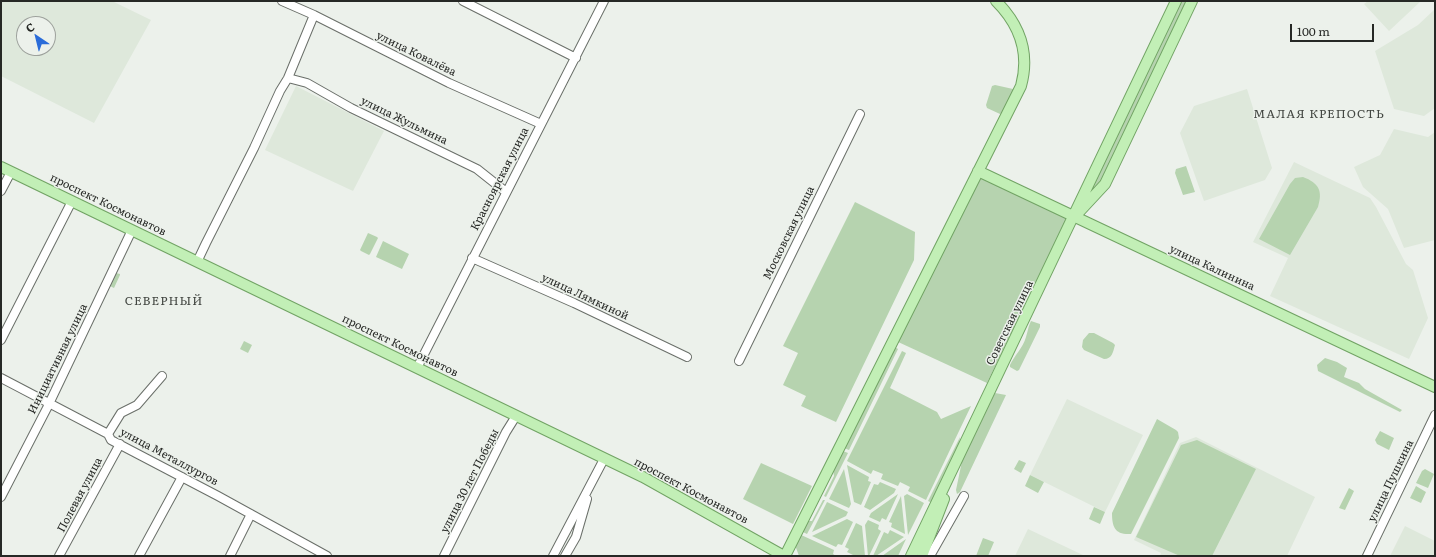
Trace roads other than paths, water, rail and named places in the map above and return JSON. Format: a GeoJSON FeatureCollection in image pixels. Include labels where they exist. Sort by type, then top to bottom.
{"type":"FeatureCollection","features":[{"type":"Feature","properties":{"kind":"main road"},"geometry":{"type":"LineString","coordinates":[[784,556],[1021,86],[1025,64],[1022,44],[1007,12],[996,1]]}},
{"type":"Feature","properties":{"kind":"main road","name":"Советская улица"},"geometry":{"type":"LineString","coordinates":[[911,556],[1176,1]]}},
{"type":"Feature","properties":{"kind":"main road","name":"Советская улица"},"geometry":{"type":"LineString","coordinates":[[1074,216],[1105,184],[1192,1]]}},
{"type":"Feature","properties":{"kind":"main road","name":"проспект Космонавтов"},"geometry":{"type":"LineString","coordinates":[[1,167],[666,489],[784,556]]}},
{"type":"Feature","properties":{"kind":"main road","name":"улица Калинина"},"geometry":{"type":"LineString","coordinates":[[978,171],[1435,387]]}},
{"type":"Feature","properties":{"kind":"main road","name":"Советская улица"},"geometry":{"type":"LineString","coordinates":[[922,556],[966,441]]}},
{"type":"Feature","properties":{"kind":"street","name":"улица Ковалёва"},"geometry":{"type":"LineString","coordinates":[[282,1],[314,15],[449,83],[541,124]]}},
{"type":"Feature","properties":{"kind":"street"},"geometry":{"type":"LineString","coordinates":[[463,1],[576,58]]}},
{"type":"Feature","properties":{"kind":"street","name":"Красноярская улица"},"geometry":{"type":"LineString","coordinates":[[417,368],[604,1]]}},
{"type":"Feature","properties":{"kind":"street"},"geometry":{"type":"LineString","coordinates":[[197,262],[254,148],[280,91],[288,78],[314,15]]}},
{"type":"Feature","properties":{"kind":"street","name":"улица Жульмина"},"geometry":{"type":"LineString","coordinates":[[288,78],[307,83],[351,108],[477,169],[506,192]]}},
{"type":"Feature","properties":{"kind":"street","name":"Московская улица"},"geometry":{"type":"LineString","coordinates":[[739,361],[860,114]]}},
{"type":"Feature","properties":{"kind":"street"},"geometry":{"type":"LineString","coordinates":[[1,192],[11,172]]}},
{"type":"Feature","properties":{"kind":"street"},"geometry":{"type":"LineString","coordinates":[[1,340],[72,201]]}},
{"type":"Feature","properties":{"kind":"street","name":"Инициативная улица"},"geometry":{"type":"LineString","coordinates":[[1,497],[49,404],[132,230]]}},
{"type":"Feature","properties":{"kind":"street","name":"улица Лямкиной"},"geometry":{"type":"LineString","coordinates":[[472,258],[574,303],[687,357]]}},
{"type":"Feature","properties":{"kind":"street"},"geometry":{"type":"LineString","coordinates":[[108,434],[121,413],[137,405],[162,376]]}},
{"type":"Feature","properties":{"kind":"street","name":"улица Металлургов"},"geometry":{"type":"LineString","coordinates":[[1,378],[49,404],[57,406],[108,434],[111,440],[327,556]]}},
{"type":"Feature","properties":{"kind":"street","name":"улица Пушкина"},"geometry":{"type":"LineString","coordinates":[[1367,556],[1435,415]]}},
{"type":"Feature","properties":{"kind":"street","name":"улица 30 лет Победы"},"geometry":{"type":"LineString","coordinates":[[444,556],[506,432],[516,416]]}},
{"type":"Feature","properties":{"kind":"street","name":"Полевая улица"},"geometry":{"type":"LineString","coordinates":[[59,556],[120,444]]}},
{"type":"Feature","properties":{"kind":"street"},"geometry":{"type":"LineString","coordinates":[[552,556],[604,459]]}},
{"type":"Feature","properties":{"kind":"street"},"geometry":{"type":"LineString","coordinates":[[139,556],[182,477]]}},
{"type":"Feature","properties":{"kind":"street"},"geometry":{"type":"LineString","coordinates":[[566,556],[576,537],[592,483]]}},
{"type":"Feature","properties":{"kind":"street"},"geometry":{"type":"LineString","coordinates":[[930,556],[964,496]]}},
{"type":"Feature","properties":{"kind":"street"},"geometry":{"type":"LineString","coordinates":[[230,556],[251,514]]}},
{"type":"Feature","properties":{"kind":"district","name":"МАЛАЯ КРЕПОСТЬ"},"geometry":{"type":"Point","coordinates":[1319,114]}},
{"type":"Feature","properties":{"kind":"district","name":"СЕВЕРНЫЙ"},"geometry":{"type":"Point","coordinates":[164,301]}}]}
